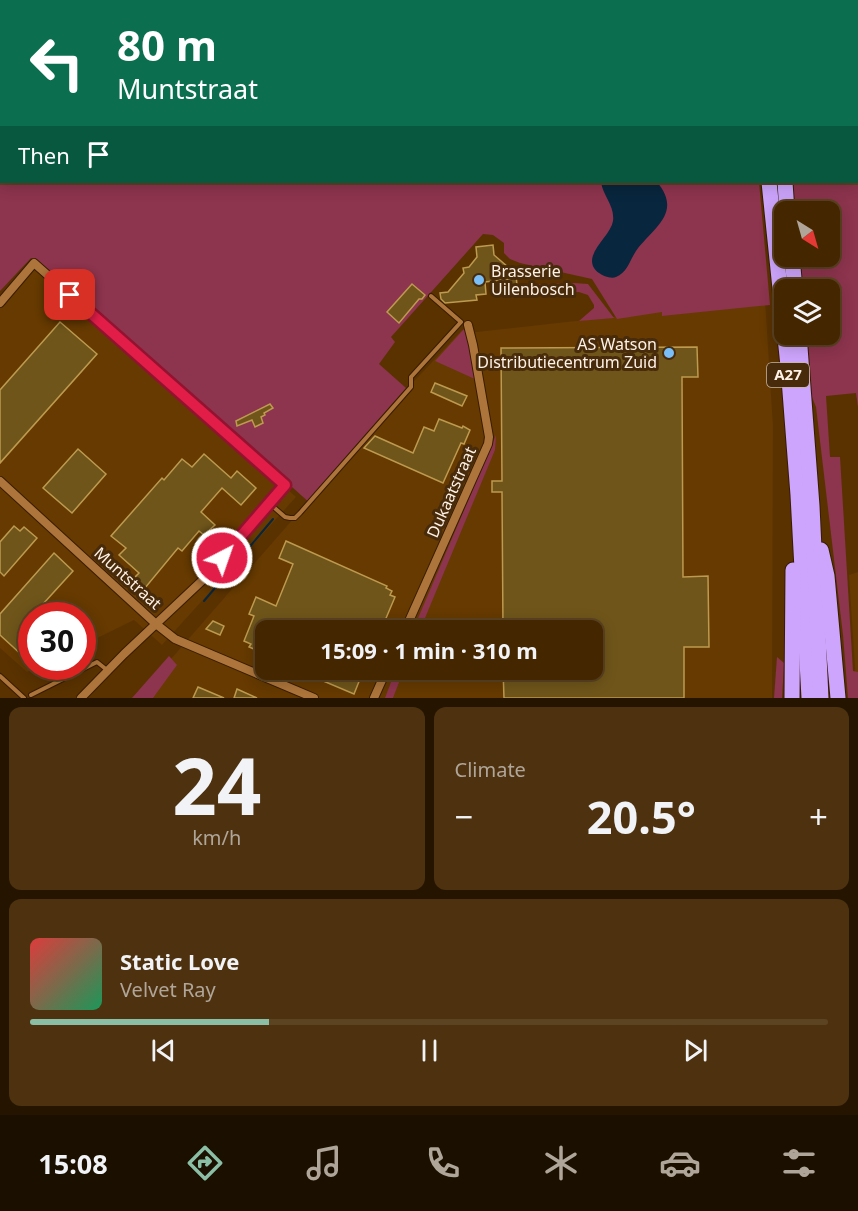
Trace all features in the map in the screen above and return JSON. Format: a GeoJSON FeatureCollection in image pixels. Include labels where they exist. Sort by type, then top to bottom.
{"type":"FeatureCollection","features":[{"type":"Feature","properties":{"kind":"highway","name":"A27"},"geometry":{"type":"LineString","coordinates":[[769,183],[788,366],[798,495],[809,698]]}},
{"type":"Feature","properties":{"kind":"highway"},"geometry":{"type":"LineString","coordinates":[[784,183],[787,201]]}},
{"type":"Feature","properties":{"kind":"highway","name":"A27"},"geometry":{"type":"LineString","coordinates":[[800,345],[812,506],[821,698]]}},
{"type":"Feature","properties":{"kind":"highway","name":"A27"},"geometry":{"type":"LineString","coordinates":[[792,698],[793,559],[798,495]]}},
{"type":"Feature","properties":{"kind":"highway","name":"A27"},"geometry":{"type":"LineString","coordinates":[[812,506],[827,576],[838,698]]}},
{"type":"Feature","properties":{"kind":"street","name":"Muntstraat"},"geometry":{"type":"LineString","coordinates":[[0,303],[34,263],[285,485],[207,576],[156,624],[0,482]]}},
{"type":"Feature","properties":{"kind":"street","name":"Dukaatstraat"},"geometry":{"type":"LineString","coordinates":[[409,620],[488,444],[489,437],[468,325]]}},
{"type":"Feature","properties":{"kind":"street"},"geometry":{"type":"LineString","coordinates":[[83,697],[156,624],[175,639],[314,698]]}},
{"type":"Feature","properties":{"kind":"street"},"geometry":{"type":"LineString","coordinates":[[374,698],[382,680]]}},
{"type":"Feature","properties":{"kind":"lane"},"geometry":{"type":"LineString","coordinates":[[269,503],[288,518],[295,518],[411,387],[411,377],[461,322],[431,296]]}},
{"type":"Feature","properties":{"kind":"lane"},"geometry":{"type":"LineString","coordinates":[[31,695],[97,662],[107,671]]}},
{"type":"Feature","properties":{"kind":"lane"},"geometry":{"type":"LineString","coordinates":[[0,676],[24,698]]}},
{"type":"Feature","properties":{"kind":"shaded area"},"geometry":{"type":"Polygon","coordinates":[[[0,183],[759,183],[770,305],[662,316],[662,312],[617,319],[592,279],[510,259],[504,253],[504,243],[493,235],[483,234],[391,337],[395,342],[379,364],[406,388],[314,493],[317,497],[311,504],[124,337],[31,258],[0,291],[0,183]]]}},
{"type":"Feature","properties":{"kind":"shaded area"},"geometry":{"type":"Polygon","coordinates":[[[791,183],[858,183],[858,407],[856,393],[826,396],[830,457],[840,457],[853,671],[858,672],[858,698],[848,698],[843,635],[807,345],[840,345],[840,279],[801,279],[800,267],[840,267],[840,201],[793,201],[791,183]]]}},
{"type":"Feature","properties":{"kind":"shaded area"},"geometry":{"type":"Polygon","coordinates":[[[32,259],[296,497],[162,645],[134,620],[96,639],[96,602],[18,602],[18,664],[0,648],[0,296],[32,259]]]}},
{"type":"Feature","properties":{"kind":"shaded area"},"geometry":{"type":"Polygon","coordinates":[[[588,284],[614,318],[579,321],[594,308],[594,305],[588,295],[579,292],[517,296],[516,285],[588,284]]]}},
{"type":"Feature","properties":{"kind":"shaded area"},"geometry":{"type":"Polygon","coordinates":[[[765,300],[773,426],[772,698],[137,698],[403,393],[462,330],[467,333],[765,300]]]}},
{"type":"Feature","properties":{"kind":"shaded area"},"geometry":{"type":"Polygon","coordinates":[[[464,329],[468,336],[477,380],[435,361],[464,329]]]}},
{"type":"Feature","properties":{"kind":"shaded area"},"geometry":{"type":"Polygon","coordinates":[[[496,435],[495,450],[424,620],[417,620],[496,435]]]}},
{"type":"Feature","properties":{"kind":"shaded area"},"geometry":{"type":"Polygon","coordinates":[[[858,572],[858,698],[857,698],[849,575],[858,572]]]}},
{"type":"Feature","properties":{"kind":"shaded area"},"geometry":{"type":"Polygon","coordinates":[[[169,656],[177,665],[153,698],[132,698],[169,656]]]}},
{"type":"Feature","properties":{"kind":"shaded area"},"geometry":{"type":"Polygon","coordinates":[[[777,657],[784,663],[782,698],[774,698],[777,657]]]}},
{"type":"Feature","properties":{"kind":"shaded area"},"geometry":{"type":"Polygon","coordinates":[[[392,680],[400,680],[393,698],[385,698],[392,680]]]}},
{"type":"Feature","properties":{"kind":"water"},"geometry":{"type":"Polygon","coordinates":[[[601,183],[658,183],[667,203],[663,220],[636,251],[626,269],[614,278],[599,273],[593,267],[592,260],[613,221],[612,211],[601,183]]]}},
{"type":"Feature","properties":{"kind":"building"},"geometry":{"type":"Polygon","coordinates":[[[493,245],[494,255],[516,274],[517,286],[510,286],[510,279],[485,282],[486,294],[476,295],[477,300],[445,303],[440,293],[448,292],[464,273],[463,268],[469,267],[477,257],[476,247],[493,245]]]}},
{"type":"Feature","properties":{"kind":"building"},"geometry":{"type":"Polygon","coordinates":[[[412,284],[425,295],[399,323],[387,312],[412,284]]]}},
{"type":"Feature","properties":{"kind":"building"},"geometry":{"type":"Polygon","coordinates":[[[60,322],[97,354],[0,463],[0,390],[60,322]]]}},
{"type":"Feature","properties":{"kind":"building"},"geometry":{"type":"Polygon","coordinates":[[[697,347],[698,377],[682,377],[683,577],[708,576],[709,647],[684,647],[684,698],[504,698],[503,680],[603,680],[603,620],[503,620],[502,492],[492,492],[492,481],[502,481],[501,348],[697,347]]]}},
{"type":"Feature","properties":{"kind":"building"},"geometry":{"type":"Polygon","coordinates":[[[435,383],[467,396],[462,406],[431,392],[435,383]]]}},
{"type":"Feature","properties":{"kind":"building"},"geometry":{"type":"Polygon","coordinates":[[[270,404],[273,408],[261,417],[263,423],[255,427],[252,420],[237,426],[236,421],[270,404]]]}},
{"type":"Feature","properties":{"kind":"building"},"geometry":{"type":"Polygon","coordinates":[[[439,419],[470,430],[464,444],[461,443],[443,483],[364,448],[375,436],[413,453],[424,427],[434,431],[439,419]]]}},
{"type":"Feature","properties":{"kind":"building"},"geometry":{"type":"Polygon","coordinates":[[[78,449],[106,474],[72,513],[43,488],[78,449]]]}},
{"type":"Feature","properties":{"kind":"building"},"geometry":{"type":"Polygon","coordinates":[[[204,454],[231,478],[237,471],[256,488],[241,505],[222,488],[201,512],[215,525],[204,535],[199,531],[182,551],[178,548],[145,588],[134,578],[139,573],[119,555],[126,548],[111,536],[162,478],[164,480],[182,459],[192,467],[204,454]]]}},
{"type":"Feature","properties":{"kind":"building"},"geometry":{"type":"Polygon","coordinates":[[[14,526],[20,531],[24,527],[37,538],[4,576],[0,572],[0,542],[14,526]]]}},
{"type":"Feature","properties":{"kind":"building"},"geometry":{"type":"Polygon","coordinates":[[[286,541],[387,586],[386,588],[392,591],[390,595],[395,597],[385,620],[255,620],[255,649],[249,647],[251,644],[244,641],[254,616],[249,614],[256,597],[276,606],[293,564],[279,558],[286,541]]]}},
{"type":"Feature","properties":{"kind":"building"},"geometry":{"type":"Polygon","coordinates":[[[54,553],[73,571],[45,602],[18,602],[18,652],[0,635],[0,614],[54,553]]]}},
{"type":"Feature","properties":{"kind":"building"},"geometry":{"type":"Polygon","coordinates":[[[213,621],[224,626],[220,635],[206,629],[213,621]]]}},
{"type":"Feature","properties":{"kind":"building"},"geometry":{"type":"Polygon","coordinates":[[[321,680],[360,680],[354,694],[321,680]]]}},
{"type":"Feature","properties":{"kind":"building"},"geometry":{"type":"Polygon","coordinates":[[[198,687],[224,698],[193,698],[198,687]]]}},
{"type":"Feature","properties":{"kind":"building"},"geometry":{"type":"Polygon","coordinates":[[[237,689],[257,698],[234,698],[237,689]]]}},
{"type":"Feature","properties":{"kind":"waterway"},"geometry":{"type":"LineString","coordinates":[[204,601],[273,519]]}},
{"type":"Feature","properties":{"kind":"place","name":"Brasserie Uilenbosch"},"geometry":{"type":"Point","coordinates":[479,280]}},
{"type":"Feature","properties":{"kind":"place","name":"AS Watson Distributiecentrum Zuid"},"geometry":{"type":"Point","coordinates":[669,353]}},
{"type":"Feature","properties":{"kind":"route"},"geometry":{"type":"LineString","coordinates":[[70,295],[285,485],[222,558]]}}]}
